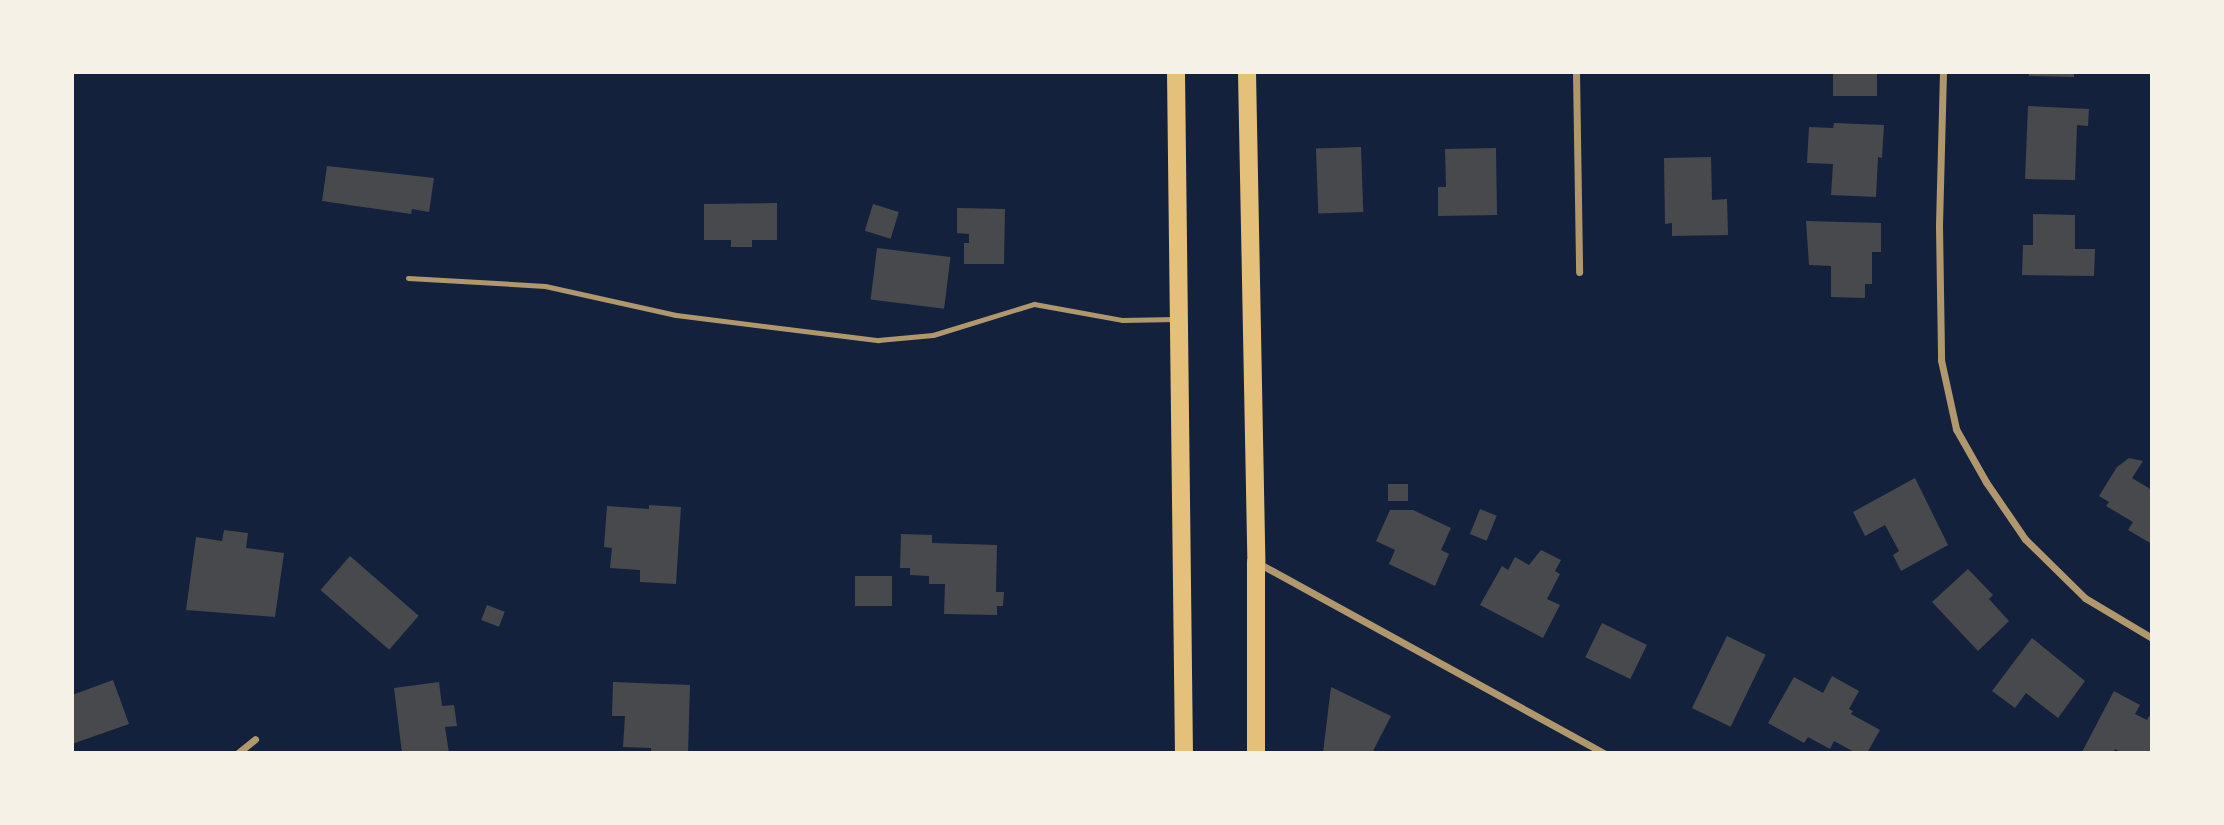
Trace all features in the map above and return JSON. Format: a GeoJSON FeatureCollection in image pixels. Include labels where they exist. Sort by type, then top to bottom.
{"type":"FeatureCollection","features":[{"type":"Feature","properties":{"kind":"main road"},"geometry":{"type":"LineString","coordinates":[[1176,72],[1184,753]]}},
{"type":"Feature","properties":{"kind":"main road"},"geometry":{"type":"LineString","coordinates":[[1247,72],[1256,562],[1256,753]]}},
{"type":"Feature","properties":{"kind":"street"},"geometry":{"type":"LineString","coordinates":[[1576,72],[1579,272]]}},
{"type":"Feature","properties":{"kind":"street"},"geometry":{"type":"LineString","coordinates":[[1943,72],[1939,226],[1941,360],[1956,429],[1986,482],[2025,539],[2085,598],[2152,638]]}},
{"type":"Feature","properties":{"kind":"street"},"geometry":{"type":"LineString","coordinates":[[1256,562],[1604,753]]}},
{"type":"Feature","properties":{"kind":"street"},"geometry":{"type":"LineString","coordinates":[[238,753],[254,739]]}},
{"type":"Feature","properties":{"kind":"lane"},"geometry":{"type":"LineString","coordinates":[[408,278],[545,286],[676,315],[878,341],[933,335],[1034,304],[1122,320],[1179,319]]}},
{"type":"Feature","properties":{"kind":"building"},"geometry":{"type":"Polygon","coordinates":[[[1833,72],[1877,72],[1877,96],[1833,96],[1833,72]]]}},
{"type":"Feature","properties":{"kind":"building"},"geometry":{"type":"Polygon","coordinates":[[[2029,72],[2074,72],[2074,77],[2029,76],[2029,72]]]}},
{"type":"Feature","properties":{"kind":"building"},"geometry":{"type":"Polygon","coordinates":[[[2028,106],[2089,109],[2088,126],[2077,125],[2075,180],[2025,179],[2028,106]]]}},
{"type":"Feature","properties":{"kind":"building"},"geometry":{"type":"Polygon","coordinates":[[[1834,123],[1884,125],[1882,158],[1878,157],[1876,197],[1831,195],[1833,164],[1807,163],[1809,127],[1833,128],[1834,123]]]}},
{"type":"Feature","properties":{"kind":"building"},"geometry":{"type":"Polygon","coordinates":[[[1361,147],[1363,212],[1318,214],[1316,149],[1361,147]]]}},
{"type":"Feature","properties":{"kind":"building"},"geometry":{"type":"Polygon","coordinates":[[[1496,148],[1497,215],[1438,216],[1438,187],[1446,187],[1445,149],[1496,148]]]}},
{"type":"Feature","properties":{"kind":"building"},"geometry":{"type":"Polygon","coordinates":[[[1711,157],[1712,200],[1727,199],[1728,235],[1672,236],[1672,223],[1665,224],[1664,158],[1711,157]]]}},
{"type":"Feature","properties":{"kind":"building"},"geometry":{"type":"Polygon","coordinates":[[[327,166],[434,178],[429,212],[412,209],[411,214],[322,201],[327,166]]]}},
{"type":"Feature","properties":{"kind":"building"},"geometry":{"type":"Polygon","coordinates":[[[777,203],[777,240],[752,240],[752,247],[731,247],[731,240],[704,240],[704,204],[777,203]]]}},
{"type":"Feature","properties":{"kind":"building"},"geometry":{"type":"Polygon","coordinates":[[[873,204],[899,212],[891,239],[865,231],[873,204]]]}},
{"type":"Feature","properties":{"kind":"building"},"geometry":{"type":"Polygon","coordinates":[[[957,208],[1005,209],[1004,264],[964,264],[964,243],[969,243],[969,234],[957,233],[957,208]]]}},
{"type":"Feature","properties":{"kind":"building"},"geometry":{"type":"Polygon","coordinates":[[[2033,214],[2075,215],[2075,249],[2095,249],[2094,276],[2022,275],[2023,245],[2033,245],[2033,214]]]}},
{"type":"Feature","properties":{"kind":"building"},"geometry":{"type":"Polygon","coordinates":[[[1806,221],[1881,223],[1881,252],[1872,252],[1872,284],[1865,284],[1865,298],[1831,297],[1831,266],[1809,265],[1806,221]]]}},
{"type":"Feature","properties":{"kind":"building"},"geometry":{"type":"Polygon","coordinates":[[[877,248],[950,257],[944,309],[871,300],[877,248]]]}},
{"type":"Feature","properties":{"kind":"building"},"geometry":{"type":"Polygon","coordinates":[[[2129,458],[2143,461],[2132,478],[2152,490],[2152,544],[2128,530],[2133,522],[2106,506],[2109,502],[2099,496],[2117,467],[2129,458]]]}},
{"type":"Feature","properties":{"kind":"building"},"geometry":{"type":"Polygon","coordinates":[[[1915,478],[1948,545],[1901,571],[1893,555],[1899,551],[1885,525],[1865,536],[1853,512],[1915,478]]]}},
{"type":"Feature","properties":{"kind":"building"},"geometry":{"type":"Polygon","coordinates":[[[1388,484],[1408,484],[1408,501],[1388,501],[1388,484]]]}},
{"type":"Feature","properties":{"kind":"building"},"geometry":{"type":"Polygon","coordinates":[[[649,505],[681,507],[676,584],[640,582],[640,570],[610,568],[612,548],[604,547],[607,506],[649,509],[649,505]]]}},
{"type":"Feature","properties":{"kind":"building"},"geometry":{"type":"Polygon","coordinates":[[[1480,509],[1497,516],[1487,541],[1470,534],[1480,509]]]}},
{"type":"Feature","properties":{"kind":"building"},"geometry":{"type":"Polygon","coordinates":[[[1390,510],[1413,510],[1451,528],[1441,550],[1449,554],[1435,586],[1389,564],[1395,550],[1376,541],[1390,510]]]}},
{"type":"Feature","properties":{"kind":"building"},"geometry":{"type":"Polygon","coordinates":[[[224,530],[248,533],[246,548],[284,553],[275,617],[186,610],[196,537],[222,541],[224,530]]]}},
{"type":"Feature","properties":{"kind":"building"},"geometry":{"type":"Polygon","coordinates":[[[901,534],[932,535],[932,543],[997,545],[996,592],[1004,592],[1003,606],[997,606],[997,615],[944,614],[945,584],[929,584],[929,576],[910,575],[910,568],[900,568],[901,534]]]}},
{"type":"Feature","properties":{"kind":"building"},"geometry":{"type":"Polygon","coordinates":[[[1541,550],[1561,560],[1555,571],[1560,574],[1547,599],[1560,605],[1543,638],[1480,605],[1502,566],[1508,570],[1515,557],[1529,565],[1541,550]]]}},
{"type":"Feature","properties":{"kind":"building"},"geometry":{"type":"Polygon","coordinates":[[[350,556],[419,616],[389,650],[320,590],[350,556]]]}},
{"type":"Feature","properties":{"kind":"building"},"geometry":{"type":"Polygon","coordinates":[[[1968,569],[1993,595],[1989,599],[2009,621],[1978,651],[1932,602],[1968,569]]]}},
{"type":"Feature","properties":{"kind":"building"},"geometry":{"type":"Polygon","coordinates":[[[855,576],[892,576],[892,606],[855,606],[855,576]]]}},
{"type":"Feature","properties":{"kind":"building"},"geometry":{"type":"Polygon","coordinates":[[[487,605],[505,612],[499,627],[481,620],[487,605]]]}},
{"type":"Feature","properties":{"kind":"building"},"geometry":{"type":"Polygon","coordinates":[[[1602,623],[1647,645],[1630,679],[1585,657],[1602,623]]]}},
{"type":"Feature","properties":{"kind":"building"},"geometry":{"type":"Polygon","coordinates":[[[1727,636],[1766,655],[1731,727],[1692,708],[1727,636]]]}},
{"type":"Feature","properties":{"kind":"building"},"geometry":{"type":"Polygon","coordinates":[[[2032,638],[2085,681],[2058,718],[2026,693],[2015,708],[1992,691],[2032,638]]]}},
{"type":"Feature","properties":{"kind":"building"},"geometry":{"type":"Polygon","coordinates":[[[1832,676],[1859,691],[1849,709],[1853,711],[1851,714],[1880,730],[1867,753],[1856,753],[1834,741],[1830,749],[1808,737],[1804,743],[1768,723],[1794,677],[1823,693],[1832,676]]]}},
{"type":"Feature","properties":{"kind":"building"},"geometry":{"type":"Polygon","coordinates":[[[113,680],[129,724],[72,744],[72,695],[113,680]]]}},
{"type":"Feature","properties":{"kind":"building"},"geometry":{"type":"Polygon","coordinates":[[[439,682],[442,706],[454,705],[457,726],[445,727],[449,753],[402,753],[394,688],[439,682]]]}},
{"type":"Feature","properties":{"kind":"building"},"geometry":{"type":"Polygon","coordinates":[[[613,682],[690,685],[688,753],[651,753],[651,748],[623,747],[625,716],[612,716],[613,682]]]}},
{"type":"Feature","properties":{"kind":"building"},"geometry":{"type":"Polygon","coordinates":[[[1331,687],[1391,716],[1372,753],[1323,753],[1331,687]]]}},
{"type":"Feature","properties":{"kind":"building"},"geometry":{"type":"Polygon","coordinates":[[[2114,691],[2140,705],[2135,714],[2147,720],[2149,716],[2152,718],[2151,753],[2123,753],[2115,749],[2113,753],[2082,752],[2114,691]]]}}]}
